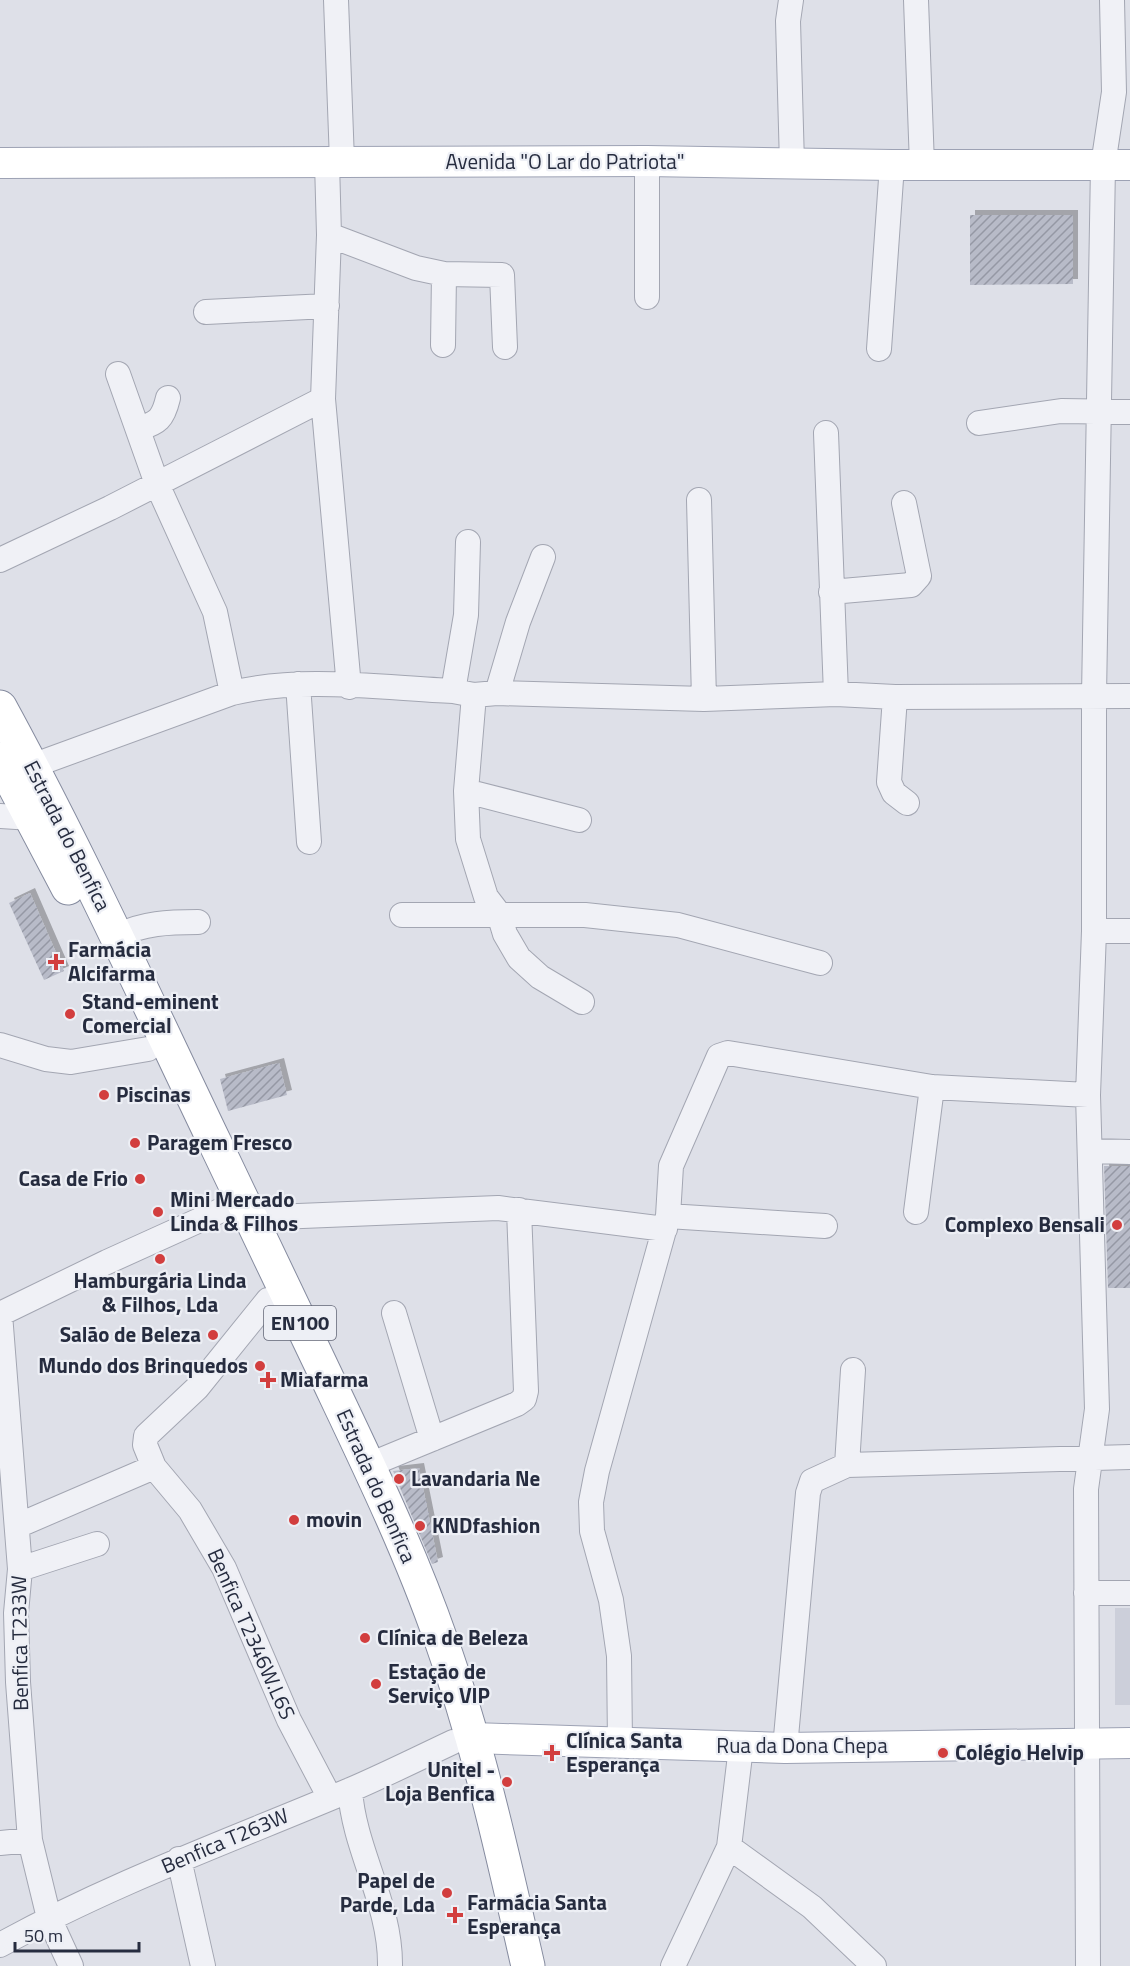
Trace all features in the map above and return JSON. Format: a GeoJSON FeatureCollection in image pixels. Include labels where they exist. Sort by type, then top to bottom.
{"type":"FeatureCollection","features":[{"type":"Feature","properties":{"kind":"highway","name":"Estrada do Benfica"},"geometry":{"type":"LineString","coordinates":[[0,707],[117,936],[238,1214],[268,1300],[335,1439],[399,1582],[429,1663],[492,1805],[528,1966]]}},
{"type":"Feature","properties":{"kind":"highway","name":"Estrada do Benfica"},"geometry":{"type":"LineString","coordinates":[[0,759],[16,817],[148,1049],[238,1214],[369,1465],[440,1638],[463,1740],[507,1966]]}},
{"type":"Feature","properties":{"kind":"main road","name":"Avenida \"O Lar do Patriota\""},"geometry":{"type":"LineString","coordinates":[[0,163],[647,161],[892,165],[1116,165]]}},
{"type":"Feature","properties":{"kind":"main road","name":"Rua da Dona Chepa"},"geometry":{"type":"LineString","coordinates":[[463,1740],[785,1748],[1130,1743]]}},
{"type":"Feature","properties":{"kind":"street"},"geometry":{"type":"LineString","coordinates":[[336,0],[334,162],[323,399],[349,687]]}},
{"type":"Feature","properties":{"kind":"street"},"geometry":{"type":"LineString","coordinates":[[791,0],[788,21],[792,164]]}},
{"type":"Feature","properties":{"kind":"street"},"geometry":{"type":"LineString","coordinates":[[916,0],[922,165]]}},
{"type":"Feature","properties":{"kind":"street"},"geometry":{"type":"LineString","coordinates":[[1088,1966],[1086,1490],[1097,1409],[1088,1095],[1094,931],[1094,696],[1099,412],[1116,165],[1112,0]]}},
{"type":"Feature","properties":{"kind":"street"},"geometry":{"type":"LineString","coordinates":[[647,161],[647,297]]}},
{"type":"Feature","properties":{"kind":"street"},"geometry":{"type":"LineString","coordinates":[[879,349],[892,165]]}},
{"type":"Feature","properties":{"kind":"street"},"geometry":{"type":"LineString","coordinates":[[329,235],[416,268],[444,274],[502,275],[505,347]]}},
{"type":"Feature","properties":{"kind":"street"},"geometry":{"type":"LineString","coordinates":[[443,345],[444,274]]}},
{"type":"Feature","properties":{"kind":"street"},"geometry":{"type":"LineString","coordinates":[[206,312],[327,306]]}},
{"type":"Feature","properties":{"kind":"street"},"geometry":{"type":"LineString","coordinates":[[118,374],[157,484],[215,612],[232,693]]}},
{"type":"Feature","properties":{"kind":"street"},"geometry":{"type":"LineString","coordinates":[[138,429],[156,423],[164,416],[168,398]]}},
{"type":"Feature","properties":{"kind":"street"},"geometry":{"type":"LineString","coordinates":[[0,560],[157,484],[323,399]]}},
{"type":"Feature","properties":{"kind":"street"},"geometry":{"type":"LineString","coordinates":[[979,423],[1061,411],[1130,412]]}},
{"type":"Feature","properties":{"kind":"street"},"geometry":{"type":"LineString","coordinates":[[826,433],[836,694]]}},
{"type":"Feature","properties":{"kind":"street"},"geometry":{"type":"LineString","coordinates":[[699,500],[704,699]]}},
{"type":"Feature","properties":{"kind":"street"},"geometry":{"type":"LineString","coordinates":[[831,592],[911,585],[916,581],[919,576],[904,503]]}},
{"type":"Feature","properties":{"kind":"street"},"geometry":{"type":"LineString","coordinates":[[468,542],[464,693],[468,838],[486,897],[499,914],[505,934],[519,958],[540,977],[582,1002]]}},
{"type":"Feature","properties":{"kind":"street"},"geometry":{"type":"LineString","coordinates":[[498,693],[518,622],[543,557]]}},
{"type":"Feature","properties":{"kind":"street"},"geometry":{"type":"LineString","coordinates":[[298,684],[309,842]]}},
{"type":"Feature","properties":{"kind":"street"},"geometry":{"type":"LineString","coordinates":[[32,766],[232,693],[264,685],[298,684],[464,693],[704,699],[836,694],[895,697],[1130,696]]}},
{"type":"Feature","properties":{"kind":"street"},"geometry":{"type":"LineString","coordinates":[[895,697],[889,782],[894,793],[907,803]]}},
{"type":"Feature","properties":{"kind":"street"},"geometry":{"type":"LineString","coordinates":[[466,791],[579,820]]}},
{"type":"Feature","properties":{"kind":"street"},"geometry":{"type":"LineString","coordinates":[[402,915],[585,915],[678,925],[820,963]]}},
{"type":"Feature","properties":{"kind":"street"},"geometry":{"type":"LineString","coordinates":[[117,936],[134,928],[163,922],[198,922]]}},
{"type":"Feature","properties":{"kind":"street"},"geometry":{"type":"LineString","coordinates":[[1094,931],[1130,931]]}},
{"type":"Feature","properties":{"kind":"street"},"geometry":{"type":"LineString","coordinates":[[0,1045],[46,1059],[71,1062],[148,1049]]}},
{"type":"Feature","properties":{"kind":"street"},"geometry":{"type":"LineString","coordinates":[[620,1743],[619,1656],[611,1600],[592,1531],[591,1502],[597,1471],[666,1223],[671,1166],[719,1056],[728,1053],[932,1086],[1088,1095]]}},
{"type":"Feature","properties":{"kind":"street"},"geometry":{"type":"LineString","coordinates":[[916,1212],[932,1086]]}},
{"type":"Feature","properties":{"kind":"street"},"geometry":{"type":"LineString","coordinates":[[1091,1151],[1130,1152]]}},
{"type":"Feature","properties":{"kind":"street"},"geometry":{"type":"LineString","coordinates":[[0,1314],[106,1262],[238,1214],[478,1208],[666,1223],[825,1226]]}},
{"type":"Feature","properties":{"kind":"street"},"geometry":{"type":"LineString","coordinates":[[369,1465],[517,1404],[524,1399],[526,1391],[519,1210]]}},
{"type":"Feature","properties":{"kind":"street"},"geometry":{"type":"LineString","coordinates":[[17,1526],[149,1456],[146,1436],[197,1388],[268,1300]]}},
{"type":"Feature","properties":{"kind":"street","name":"Benfica T233W"},"geometry":{"type":"LineString","coordinates":[[0,1314],[5,1454],[17,1526],[20,1569],[8,1613],[9,1683],[30,1840],[49,1918],[70,1966]]}},
{"type":"Feature","properties":{"kind":"street"},"geometry":{"type":"LineString","coordinates":[[394,1314],[432,1439]]}},
{"type":"Feature","properties":{"kind":"street"},"geometry":{"type":"LineString","coordinates":[[847,1465],[853,1370]]}},
{"type":"Feature","properties":{"kind":"street","name":"Benfica T2346W.L6S"},"geometry":{"type":"LineString","coordinates":[[149,1456],[190,1510],[224,1568],[289,1720],[340,1794],[351,1806],[387,1928],[390,1966]]}},
{"type":"Feature","properties":{"kind":"street"},"geometry":{"type":"LineString","coordinates":[[785,1748],[808,1493],[812,1481],[847,1465],[1130,1457]]}},
{"type":"Feature","properties":{"kind":"street"},"geometry":{"type":"LineString","coordinates":[[20,1569],[97,1544]]}},
{"type":"Feature","properties":{"kind":"street"},"geometry":{"type":"LineString","coordinates":[[1086,1593],[1130,1593]]}},
{"type":"Feature","properties":{"kind":"street","name":"Benfica T263W"},"geometry":{"type":"LineString","coordinates":[[0,1945],[49,1918],[179,1859],[340,1794],[463,1740]]}},
{"type":"Feature","properties":{"kind":"street"},"geometry":{"type":"LineString","coordinates":[[673,1966],[729,1846],[741,1747]]}},
{"type":"Feature","properties":{"kind":"street"},"geometry":{"type":"LineString","coordinates":[[0,1843],[30,1840]]}},
{"type":"Feature","properties":{"kind":"street"},"geometry":{"type":"LineString","coordinates":[[729,1846],[812,1907],[874,1966]]}},
{"type":"Feature","properties":{"kind":"street"},"geometry":{"type":"LineString","coordinates":[[179,1859],[203,1966]]}},
{"type":"Feature","properties":{"kind":"shaded area"},"geometry":{"type":"Polygon","coordinates":[[[1115,1608],[1130,1608],[1130,1705],[1115,1705],[1115,1608]]]}},
{"type":"Feature","properties":{"kind":"building"},"geometry":{"type":"Polygon","coordinates":[[[970,215],[1073,215],[1073,284],[970,285],[970,215]]]}},
{"type":"Feature","properties":{"kind":"building"},"geometry":{"type":"Polygon","coordinates":[[[30,893],[64,971],[44,980],[9,903],[30,893]]]}},
{"type":"Feature","properties":{"kind":"building"},"geometry":{"type":"Polygon","coordinates":[[[279,1063],[287,1095],[228,1111],[220,1079],[279,1063]]]}},
{"type":"Feature","properties":{"kind":"building","name":"Complexo Bensali"},"geometry":{"type":"Polygon","coordinates":[[[1104,1166],[1130,1166],[1130,1288],[1108,1288],[1104,1166]]]}},
{"type":"Feature","properties":{"kind":"building"},"geometry":{"type":"Polygon","coordinates":[[[419,1468],[438,1562],[432,1564],[393,1471],[419,1468]]]}},
{"type":"Feature","properties":{"kind":"place","name":"Farmácia Alcifarma"},"geometry":{"type":"Point","coordinates":[56,962]}},
{"type":"Feature","properties":{"kind":"place","name":"Stand-eminent Comercial"},"geometry":{"type":"Point","coordinates":[70,1014]}},
{"type":"Feature","properties":{"kind":"place","name":"Piscinas"},"geometry":{"type":"Point","coordinates":[104,1095]}},
{"type":"Feature","properties":{"kind":"place","name":"Paragem Fresco"},"geometry":{"type":"Point","coordinates":[135,1143]}},
{"type":"Feature","properties":{"kind":"place","name":"Casa de Frio"},"geometry":{"type":"Point","coordinates":[140,1179]}},
{"type":"Feature","properties":{"kind":"place","name":"Mini Mercado Linda & Filhos"},"geometry":{"type":"Point","coordinates":[158,1212]}},
{"type":"Feature","properties":{"kind":"place","name":"Complexo Bensali"},"geometry":{"type":"Point","coordinates":[1117,1225]}},
{"type":"Feature","properties":{"kind":"place","name":"Hamburgária Linda & Filhos, Lda"},"geometry":{"type":"Point","coordinates":[160,1259]}},
{"type":"Feature","properties":{"kind":"place","name":"Salão de Beleza"},"geometry":{"type":"Point","coordinates":[213,1335]}},
{"type":"Feature","properties":{"kind":"place","name":"Mundo dos Brinquedos"},"geometry":{"type":"Point","coordinates":[260,1366]}},
{"type":"Feature","properties":{"kind":"place","name":"Miafarma"},"geometry":{"type":"Point","coordinates":[268,1380]}},
{"type":"Feature","properties":{"kind":"place","name":"Lavandaria Ne"},"geometry":{"type":"Point","coordinates":[399,1479]}},
{"type":"Feature","properties":{"kind":"place","name":"movin"},"geometry":{"type":"Point","coordinates":[294,1520]}},
{"type":"Feature","properties":{"kind":"place","name":"KNDfashion"},"geometry":{"type":"Point","coordinates":[420,1526]}},
{"type":"Feature","properties":{"kind":"place","name":"Clínica de Beleza"},"geometry":{"type":"Point","coordinates":[365,1638]}},
{"type":"Feature","properties":{"kind":"place","name":"Estação de Serviço VIP"},"geometry":{"type":"Point","coordinates":[376,1684]}},
{"type":"Feature","properties":{"kind":"place","name":"Clínica Santa Esperança"},"geometry":{"type":"Point","coordinates":[552,1753]}},
{"type":"Feature","properties":{"kind":"place","name":"Colégio Helvip"},"geometry":{"type":"Point","coordinates":[943,1753]}},
{"type":"Feature","properties":{"kind":"place","name":"Unitel - Loja Benfica"},"geometry":{"type":"Point","coordinates":[507,1782]}},
{"type":"Feature","properties":{"kind":"place","name":"Papel de Parde, Lda"},"geometry":{"type":"Point","coordinates":[447,1893]}},
{"type":"Feature","properties":{"kind":"place","name":"Farmácia Santa Esperança"},"geometry":{"type":"Point","coordinates":[455,1915]}}]}
